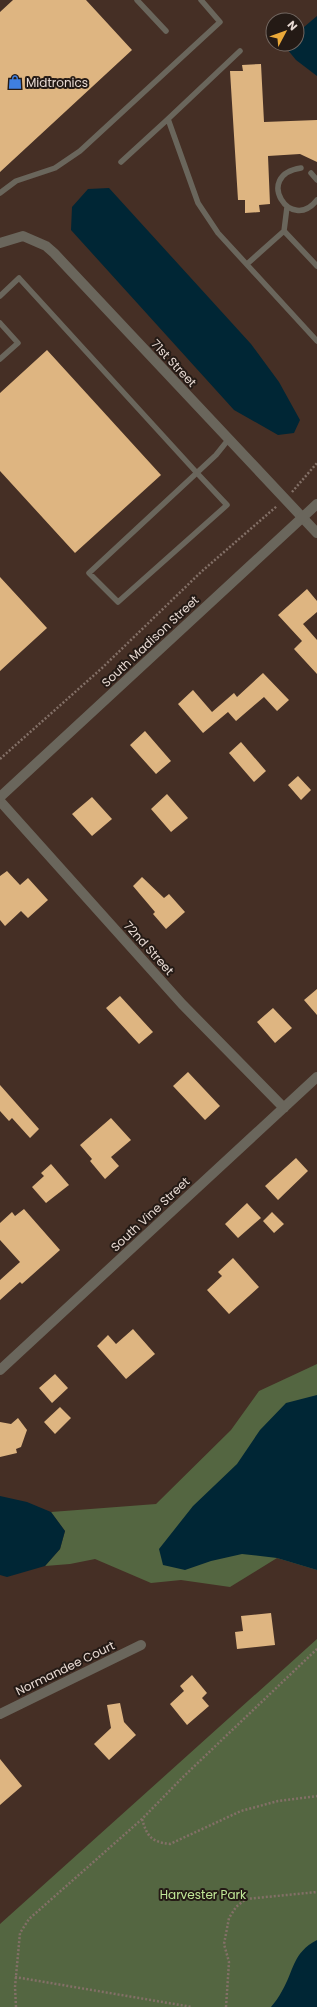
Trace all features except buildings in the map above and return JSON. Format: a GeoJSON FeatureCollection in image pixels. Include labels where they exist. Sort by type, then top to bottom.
{"type":"FeatureCollection","features":[{"type":"Feature","properties":{"kind":"street","name":"71st Street"},"geometry":{"type":"LineString","coordinates":[[0,243],[23,236],[46,246],[54,253],[317,534]]}},
{"type":"Feature","properties":{"kind":"street","name":"South Madison Street"},"geometry":{"type":"LineString","coordinates":[[0,796],[317,504]]}},
{"type":"Feature","properties":{"kind":"street","name":"72nd Street"},"geometry":{"type":"LineString","coordinates":[[0,801],[182,1004],[284,1108]]}},
{"type":"Feature","properties":{"kind":"street","name":"South Vine Street"},"geometry":{"type":"LineString","coordinates":[[0,1370],[317,1077]]}},
{"type":"Feature","properties":{"kind":"street","name":"Normandee Court"},"geometry":{"type":"LineString","coordinates":[[0,1714],[141,1645]]}},
{"type":"Feature","properties":{"kind":"lane"},"geometry":{"type":"LineString","coordinates":[[137,0],[166,31]]}},
{"type":"Feature","properties":{"kind":"lane"},"geometry":{"type":"LineString","coordinates":[[0,193],[16,181],[55,168],[80,151],[220,22],[201,0]]}},
{"type":"Feature","properties":{"kind":"lane"},"geometry":{"type":"LineString","coordinates":[[121,162],[240,51]]}},
{"type":"Feature","properties":{"kind":"lane"},"geometry":{"type":"LineString","coordinates":[[168,119],[198,203],[218,233],[317,341]]}},
{"type":"Feature","properties":{"kind":"lane"},"geometry":{"type":"LineString","coordinates":[[302,168],[286,173],[279,183],[279,196],[287,207],[300,210],[307,209],[317,200]]}},
{"type":"Feature","properties":{"kind":"lane"},"geometry":{"type":"LineString","coordinates":[[311,173],[317,180]]}},
{"type":"Feature","properties":{"kind":"lane"},"geometry":{"type":"LineString","coordinates":[[247,264],[284,231],[287,207]]}},
{"type":"Feature","properties":{"kind":"lane"},"geometry":{"type":"LineString","coordinates":[[284,231],[317,266]]}},
{"type":"Feature","properties":{"kind":"lane"},"geometry":{"type":"LineString","coordinates":[[0,296],[20,278],[197,473],[226,505],[118,602],[89,573],[197,473],[216,456],[228,440]]}},
{"type":"Feature","properties":{"kind":"lane"},"geometry":{"type":"LineString","coordinates":[[0,323],[18,343],[0,359]]}},
{"type":"Feature","properties":{"kind":"path"},"geometry":{"type":"LineString","coordinates":[[296,488],[317,463]]}},
{"type":"Feature","properties":{"kind":"path"},"geometry":{"type":"LineString","coordinates":[[0,759],[102,668],[201,572],[273,510]]}},
{"type":"Feature","properties":{"kind":"path"},"geometry":{"type":"LineString","coordinates":[[16,2007],[15,1976],[20,1933],[29,1919],[142,1819],[182,1778],[317,1650]]}},
{"type":"Feature","properties":{"kind":"path"},"geometry":{"type":"LineString","coordinates":[[142,1819],[146,1834],[158,1843],[170,1844],[241,1811],[278,1801],[317,1796]]}},
{"type":"Feature","properties":{"kind":"path"},"geometry":{"type":"LineString","coordinates":[[226,2007],[229,1962],[224,1944],[229,1918],[236,1907],[246,1899],[317,1892]]}},
{"type":"Feature","properties":{"kind":"path"},"geometry":{"type":"LineString","coordinates":[[15,1976],[192,2007]]}},
{"type":"Feature","properties":{"kind":"green space"},"geometry":{"type":"Polygon","coordinates":[[[317,1364],[317,1570],[277,1558],[230,1587],[181,1580],[151,1583],[95,1559],[70,1564],[45,1566],[60,1549],[65,1531],[51,1512],[156,1504],[231,1430],[259,1391],[317,1364]]]}},
{"type":"Feature","properties":{"kind":"green space","name":"Harvester Park"},"geometry":{"type":"Polygon","coordinates":[[[317,1639],[317,2007],[0,2007],[0,1924],[317,1639]]]}},
{"type":"Feature","properties":{"kind":"water"},"geometry":{"type":"Polygon","coordinates":[[[317,16],[317,76],[296,60],[289,52],[305,52],[305,26],[317,16]]]}},
{"type":"Feature","properties":{"kind":"water"},"geometry":{"type":"Polygon","coordinates":[[[109,188],[251,344],[279,382],[300,420],[294,433],[278,435],[234,410],[71,230],[72,207],[88,189],[109,188]]]}},
{"type":"Feature","properties":{"kind":"water"},"geometry":{"type":"Polygon","coordinates":[[[317,1395],[317,1570],[277,1558],[242,1554],[211,1561],[185,1570],[163,1565],[159,1549],[193,1506],[237,1464],[260,1430],[286,1403],[317,1395]]]}},
{"type":"Feature","properties":{"kind":"water"},"geometry":{"type":"Polygon","coordinates":[[[0,1496],[27,1502],[51,1512],[65,1531],[60,1549],[45,1566],[7,1577],[0,1575],[0,1496]]]}},
{"type":"Feature","properties":{"kind":"water"},"geometry":{"type":"Polygon","coordinates":[[[317,1940],[317,2007],[271,2007],[286,1984],[298,1957],[309,1945],[317,1940]]]}},
{"type":"Feature","properties":{"kind":"place","name":"Midtronics"},"geometry":{"type":"Point","coordinates":[15,82]}}]}
